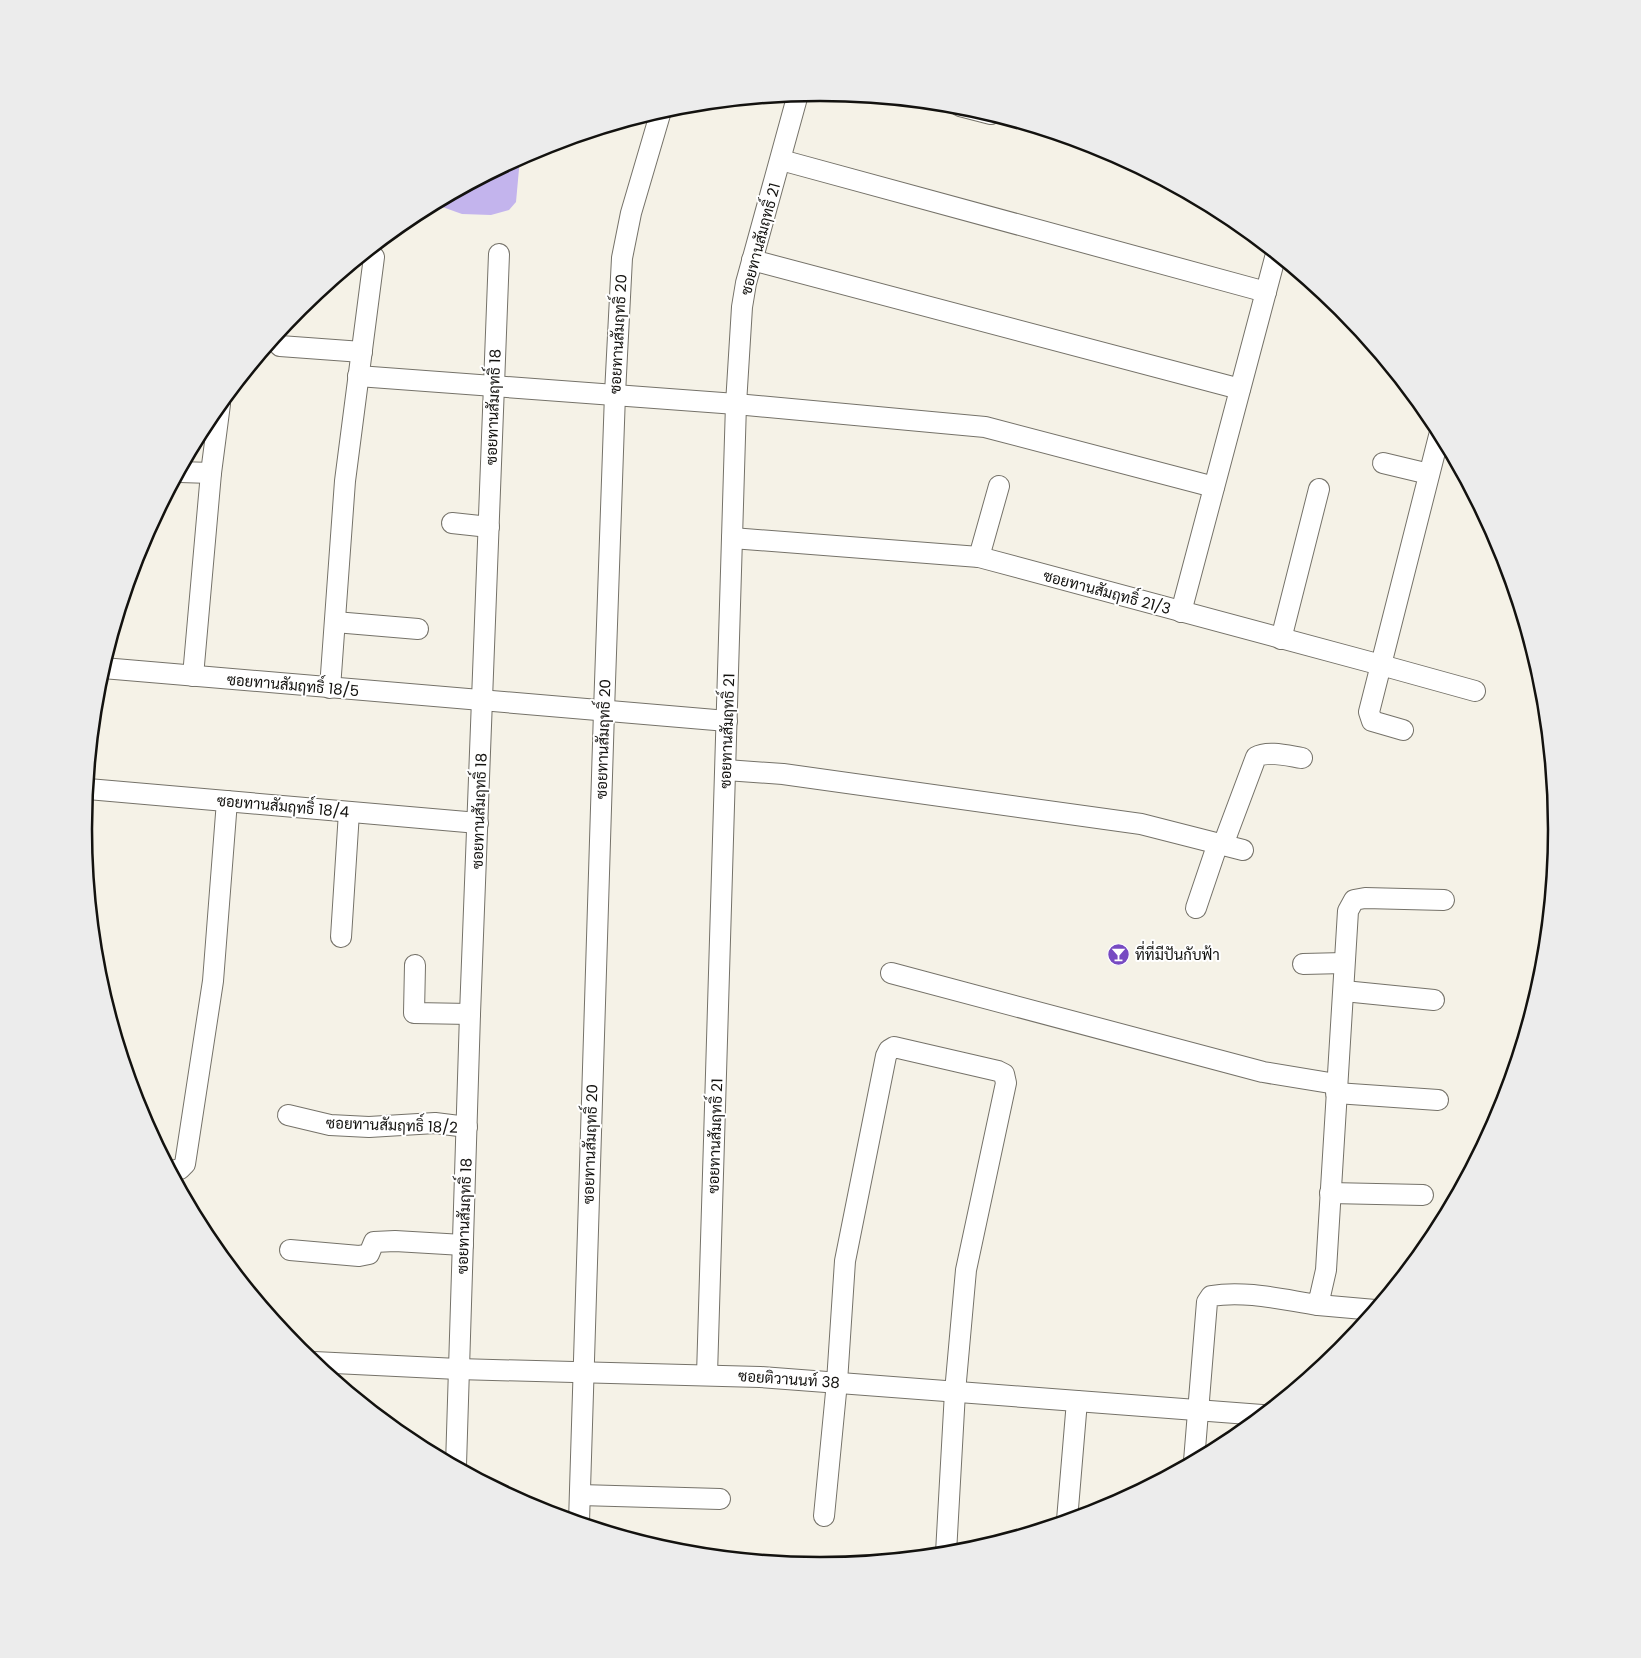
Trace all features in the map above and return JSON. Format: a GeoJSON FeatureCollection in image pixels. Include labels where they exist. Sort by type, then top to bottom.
{"type":"FeatureCollection","features":[{"type":"Feature","properties":{"kind":"street","name":"ซอยทานสัมฤทธิ์ 21"},"geometry":{"type":"LineString","coordinates":[[707,1375],[736,404],[742,307],[752,260],[796,102]]}},
{"type":"Feature","properties":{"kind":"street","name":"ซอยทานสัมฤทธิ์ 20"},"geometry":{"type":"LineString","coordinates":[[579,1516],[604,711],[615,394],[622,258],[631,213],[658,120]]}},
{"type":"Feature","properties":{"kind":"street"},"geometry":{"type":"LineString","coordinates":[[781,160],[1266,292]]}},
{"type":"Feature","properties":{"kind":"street","name":"ซอยทานสัมฤทธิ์ 18"},"geometry":{"type":"LineString","coordinates":[[456,1459],[470,1014],[499,254]]}},
{"type":"Feature","properties":{"kind":"street"},"geometry":{"type":"LineString","coordinates":[[330,688],[345,480],[374,257]]}},
{"type":"Feature","properties":{"kind":"street"},"geometry":{"type":"LineString","coordinates":[[752,260],[1240,389]]}},
{"type":"Feature","properties":{"kind":"street"},"geometry":{"type":"LineString","coordinates":[[1181,612],[1274,260]]}},
{"type":"Feature","properties":{"kind":"street"},"geometry":{"type":"LineString","coordinates":[[280,346],[362,352]]}},
{"type":"Feature","properties":{"kind":"street"},"geometry":{"type":"LineString","coordinates":[[358,376],[615,394],[985,427],[1214,488]]}},
{"type":"Feature","properties":{"kind":"street"},"geometry":{"type":"LineString","coordinates":[[193,676],[211,473],[218,421]]}},
{"type":"Feature","properties":{"kind":"street"},"geometry":{"type":"LineString","coordinates":[[1403,730],[1372,721],[1369,717],[1369,712],[1438,444]]}},
{"type":"Feature","properties":{"kind":"street"},"geometry":{"type":"LineString","coordinates":[[1383,463],[1429,474]]}},
{"type":"Feature","properties":{"kind":"street"},"geometry":{"type":"LineString","coordinates":[[186,472],[211,473]]}},
{"type":"Feature","properties":{"kind":"street"},"geometry":{"type":"LineString","coordinates":[[979,557],[999,486]]}},
{"type":"Feature","properties":{"kind":"street"},"geometry":{"type":"LineString","coordinates":[[1281,639],[1319,489]]}},
{"type":"Feature","properties":{"kind":"street"},"geometry":{"type":"LineString","coordinates":[[452,523],[489,527]]}},
{"type":"Feature","properties":{"kind":"street","name":"ซอยทานสัมฤทธิ์ 21/3"},"geometry":{"type":"LineString","coordinates":[[732,538],[979,557],[1475,691]]}},
{"type":"Feature","properties":{"kind":"street"},"geometry":{"type":"LineString","coordinates":[[335,622],[418,629]]}},
{"type":"Feature","properties":{"kind":"street","name":"ซอยทานสัมฤทธิ์ 18/5"},"geometry":{"type":"LineString","coordinates":[[110,669],[727,721]]}},
{"type":"Feature","properties":{"kind":"street"},"geometry":{"type":"LineString","coordinates":[[1196,908],[1256,757],[1260,754],[1270,754],[1302,758]]}},
{"type":"Feature","properties":{"kind":"street"},"geometry":{"type":"LineString","coordinates":[[726,770],[784,774],[1141,824],[1243,850]]}},
{"type":"Feature","properties":{"kind":"street","name":"ซอยทานสัมฤทธิ์ 18/4"},"geometry":{"type":"LineString","coordinates":[[94,789],[478,823]]}},
{"type":"Feature","properties":{"kind":"street"},"geometry":{"type":"LineString","coordinates":[[178,1170],[184,1164],[213,981],[227,801]]}},
{"type":"Feature","properties":{"kind":"street"},"geometry":{"type":"LineString","coordinates":[[341,937],[348,812]]}},
{"type":"Feature","properties":{"kind":"street"},"geometry":{"type":"LineString","coordinates":[[1318,1305],[1326,1270],[1348,910],[1354,900],[1365,898],[1444,900]]}},
{"type":"Feature","properties":{"kind":"street"},"geometry":{"type":"LineString","coordinates":[[1303,964],[1344,963]]}},
{"type":"Feature","properties":{"kind":"street"},"geometry":{"type":"LineString","coordinates":[[415,965],[414,1013],[470,1014]]}},
{"type":"Feature","properties":{"kind":"street"},"geometry":{"type":"LineString","coordinates":[[890,973],[1264,1072],[1336,1089],[1438,1100]]}},
{"type":"Feature","properties":{"kind":"street"},"geometry":{"type":"LineString","coordinates":[[1344,990],[1434,1000]]}},
{"type":"Feature","properties":{"kind":"street"},"geometry":{"type":"LineString","coordinates":[[824,1516],[837,1382],[845,1261],[886,1056],[889,1050],[894,1047],[998,1071],[1004,1074],[1006,1083],[966,1270],[955,1392],[946,1546]]}},
{"type":"Feature","properties":{"kind":"street","name":"ซอยทานสัมฤทธิ์ 18/2"},"geometry":{"type":"LineString","coordinates":[[288,1115],[330,1125],[368,1127],[435,1123],[467,1127]]}},
{"type":"Feature","properties":{"kind":"street"},"geometry":{"type":"LineString","coordinates":[[1330,1193],[1423,1195]]}},
{"type":"Feature","properties":{"kind":"street"},"geometry":{"type":"LineString","coordinates":[[290,1250],[359,1256],[369,1254],[374,1242],[395,1241],[463,1245]]}},
{"type":"Feature","properties":{"kind":"street"},"geometry":{"type":"LineString","coordinates":[[1195,1453],[1207,1302],[1211,1296],[1266,1297],[1318,1305],[1368,1309]]}},
{"type":"Feature","properties":{"kind":"street","name":"ซอยติวานนท์ 38"},"geometry":{"type":"LineString","coordinates":[[339,1373],[458,1369],[760,1376],[1253,1414]]}},
{"type":"Feature","properties":{"kind":"street"},"geometry":{"type":"LineString","coordinates":[[1069,1513],[1077,1401]]}},
{"type":"Feature","properties":{"kind":"street"},"geometry":{"type":"LineString","coordinates":[[580,1496],[720,1499]]}},
{"type":"Feature","properties":{"kind":"shaded area"},"geometry":{"type":"Polygon","coordinates":[[[519,167],[516,202],[509,210],[491,215],[462,214],[443,207],[519,167]]]}},
{"type":"Feature","properties":{"kind":"place","name":"ที่ที่มีปันกับฟ้า"},"geometry":{"type":"Point","coordinates":[1119,954]}}]}
